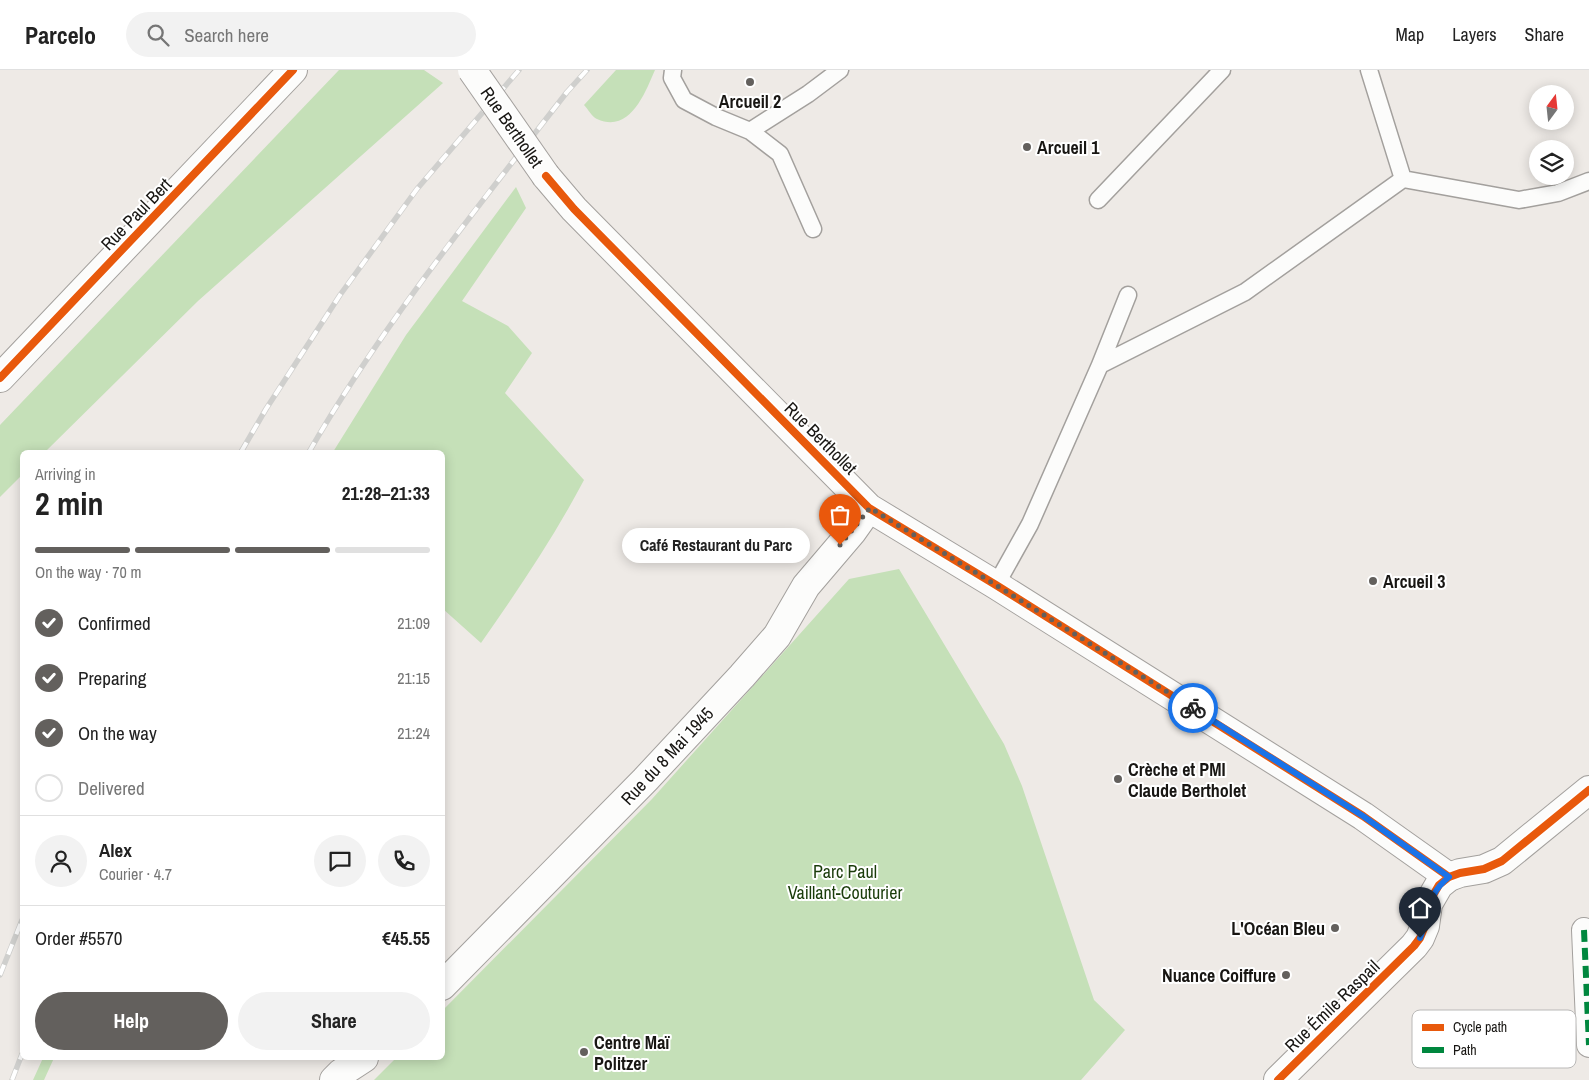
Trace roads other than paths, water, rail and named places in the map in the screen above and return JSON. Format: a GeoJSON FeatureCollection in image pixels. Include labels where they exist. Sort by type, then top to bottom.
{"type":"FeatureCollection","features":[{"type":"Feature","properties":{"kind":"street","name":"Rue Paul Bert"},"geometry":{"type":"LineString","coordinates":[[0,378],[294,70]]}},
{"type":"Feature","properties":{"kind":"street","name":"Rue Berthollet"},"geometry":{"type":"LineString","coordinates":[[472,70],[546,176],[574,209],[870,508],[1363,816],[1449,877]]}},
{"type":"Feature","properties":{"kind":"street","name":"Rue du 8 Mai 1945"},"geometry":{"type":"LineString","coordinates":[[445,983],[646,780],[778,636],[806,586],[870,508]]}},
{"type":"Feature","properties":{"kind":"street"},"geometry":{"type":"LineString","coordinates":[[1449,877],[1484,869],[1502,861],[1589,790]]}},
{"type":"Feature","properties":{"kind":"street","name":"Rue Émile Raspail"},"geometry":{"type":"LineString","coordinates":[[1278,1080],[1414,946],[1425,926],[1428,904],[1432,895],[1439,884],[1449,877]]}},
{"type":"Feature","properties":{"kind":"street"},"geometry":{"type":"LineString","coordinates":[[1584,930],[1589,1045]]}},
{"type":"Feature","properties":{"kind":"street"},"geometry":{"type":"LineString","coordinates":[[334,1080],[361,1060]]}},
{"type":"Feature","properties":{"kind":"lane"},"geometry":{"type":"LineString","coordinates":[[673,70],[672,78],[684,100],[716,117],[750,131],[780,154],[813,229]]}},
{"type":"Feature","properties":{"kind":"lane"},"geometry":{"type":"LineString","coordinates":[[750,131],[808,94],[840,70]]}},
{"type":"Feature","properties":{"kind":"lane"},"geometry":{"type":"LineString","coordinates":[[1098,200],[1222,70]]}},
{"type":"Feature","properties":{"kind":"lane"},"geometry":{"type":"LineString","coordinates":[[1369,70],[1403,179]]}},
{"type":"Feature","properties":{"kind":"lane"},"geometry":{"type":"LineString","coordinates":[[1100,365],[1245,292],[1403,179],[1519,200],[1558,193],[1589,181]]}},
{"type":"Feature","properties":{"kind":"lane"},"geometry":{"type":"LineString","coordinates":[[996,585],[1030,524],[1100,365],[1128,295]]}},
{"type":"Feature","properties":{"kind":"railway"},"geometry":{"type":"LineString","coordinates":[[242,450],[266,409],[340,295],[417,189],[519,70]]}},
{"type":"Feature","properties":{"kind":"railway"},"geometry":{"type":"LineString","coordinates":[[310,450],[367,358],[399,313],[499,179],[567,92],[587,70]]}},
{"type":"Feature","properties":{"kind":"railway"},"geometry":{"type":"LineString","coordinates":[[0,975],[20,925]]}},
{"type":"Feature","properties":{"kind":"railway"},"geometry":{"type":"LineString","coordinates":[[12,1080],[20,1059]]}},
{"type":"Feature","properties":{"kind":"place","name":"Arcueil 2"},"geometry":{"type":"Point","coordinates":[750,82]}},
{"type":"Feature","properties":{"kind":"place","name":"Arcueil 1"},"geometry":{"type":"Point","coordinates":[1027,147]}},
{"type":"Feature","properties":{"kind":"place","name":"Café Restaurant du Parc"},"geometry":{"type":"Point","coordinates":[840,545]}},
{"type":"Feature","properties":{"kind":"place","name":"Arcueil 3"},"geometry":{"type":"Point","coordinates":[1373,581]}},
{"type":"Feature","properties":{"kind":"place","name":"Crèche et PMI Claude Bertholet"},"geometry":{"type":"Point","coordinates":[1118,779]}},
{"type":"Feature","properties":{"kind":"place","name":"L'Océan Bleu"},"geometry":{"type":"Point","coordinates":[1335,928]}},
{"type":"Feature","properties":{"kind":"place","name":"Nuance Coiffure"},"geometry":{"type":"Point","coordinates":[1286,975]}},
{"type":"Feature","properties":{"kind":"place","name":"Centre Maï Politzer"},"geometry":{"type":"Point","coordinates":[584,1052]}},
{"type":"Feature","properties":{"kind":"park label","name":"Parc Paul Vaillant-Couturier"},"geometry":{"type":"Point","coordinates":[845,881]}}]}
